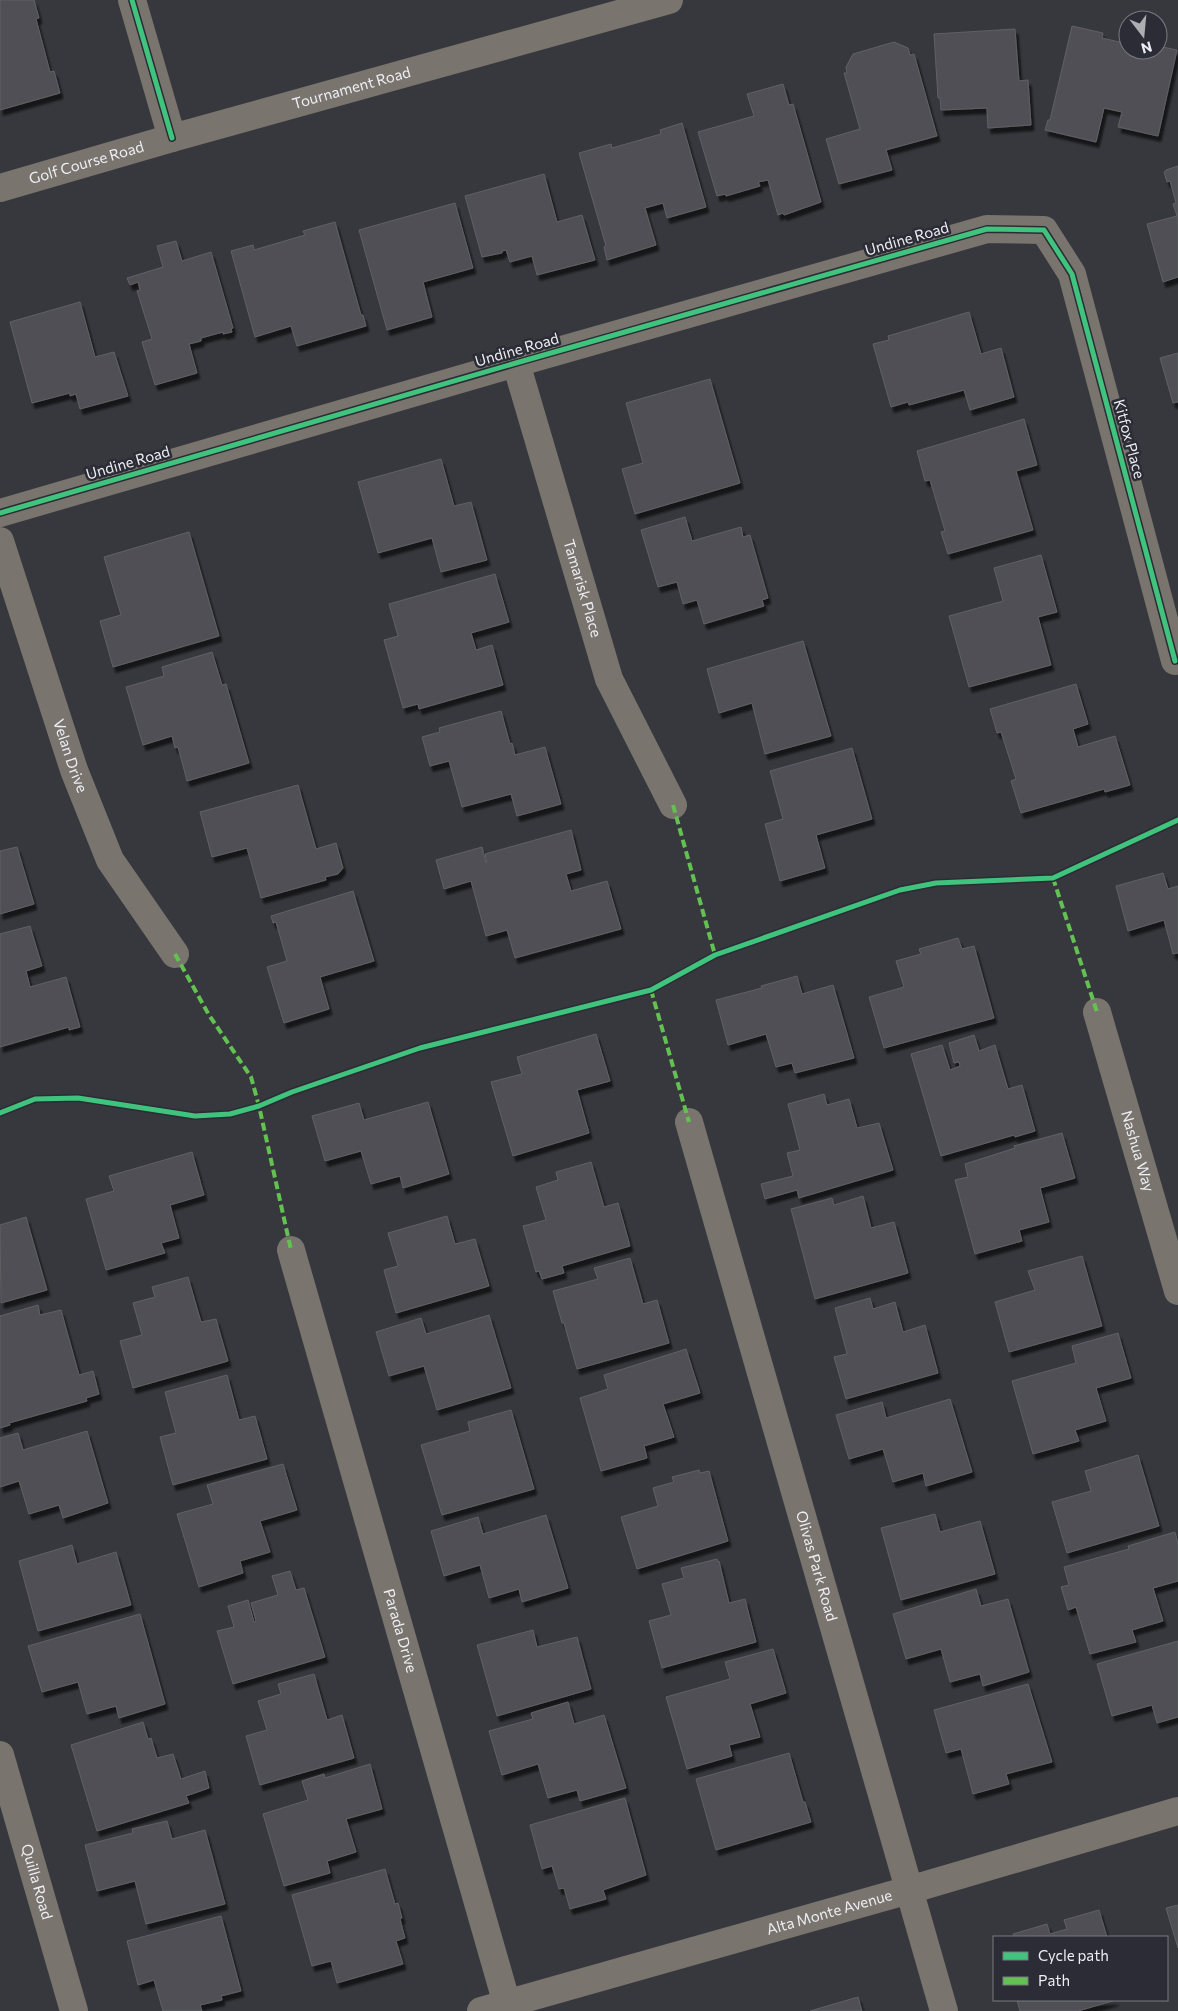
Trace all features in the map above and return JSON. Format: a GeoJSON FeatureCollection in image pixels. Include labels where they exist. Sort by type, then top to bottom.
{"type":"FeatureCollection","features":[{"type":"Feature","properties":{"kind":"street"},"geometry":{"type":"LineString","coordinates":[[132,0],[172,138]]}},
{"type":"Feature","properties":{"kind":"street","name":"Tournament Road"},"geometry":{"type":"LineString","coordinates":[[172,138],[669,0]]}},
{"type":"Feature","properties":{"kind":"street","name":"Golf Course Road"},"geometry":{"type":"LineString","coordinates":[[0,188],[172,138]]}},
{"type":"Feature","properties":{"kind":"street","name":"Undine Road"},"geometry":{"type":"LineString","coordinates":[[0,513],[986,229],[1044,230]]}},
{"type":"Feature","properties":{"kind":"street","name":"Kitfox Place"},"geometry":{"type":"LineString","coordinates":[[1044,230],[1072,274],[1175,661]]}},
{"type":"Feature","properties":{"kind":"street","name":"Tamarisk Place"},"geometry":{"type":"LineString","coordinates":[[516,363],[609,679],[673,804]]}},
{"type":"Feature","properties":{"kind":"street","name":"Velan Drive"},"geometry":{"type":"LineString","coordinates":[[0,541],[74,770],[110,860],[175,954]]}},
{"type":"Feature","properties":{"kind":"street","name":"Nashua Way"},"geometry":{"type":"LineString","coordinates":[[1097,1012],[1178,1291]]}},
{"type":"Feature","properties":{"kind":"street","name":"Olivas Park Road"},"geometry":{"type":"LineString","coordinates":[[689,1122],[944,2011]]}},
{"type":"Feature","properties":{"kind":"street","name":"Parada Drive"},"geometry":{"type":"LineString","coordinates":[[291,1250],[499,2009]]}},
{"type":"Feature","properties":{"kind":"street","name":"Quilla Road"},"geometry":{"type":"LineString","coordinates":[[0,1754],[74,2011]]}},
{"type":"Feature","properties":{"kind":"street","name":"Alta Monte Avenue"},"geometry":{"type":"LineString","coordinates":[[499,2009],[1178,1811]]}},
{"type":"Feature","properties":{"kind":"building"},"geometry":{"type":"Polygon","coordinates":[[[0,0],[34,0],[39,18],[36,19],[50,72],[54,71],[60,93],[0,110],[0,0]]]}},
{"type":"Feature","properties":{"kind":"building"},"geometry":{"type":"Polygon","coordinates":[[[1072,26],[1103,33],[1102,38],[1118,42],[1118,60],[1168,60],[1168,48],[1177,50],[1158,136],[1118,127],[1122,112],[1104,108],[1096,142],[1045,130],[1048,120],[1050,120],[1072,26]]]}},
{"type":"Feature","properties":{"kind":"building"},"geometry":{"type":"Polygon","coordinates":[[[1015,29],[1019,81],[1028,80],[1031,125],[988,128],[987,108],[941,110],[940,98],[938,98],[934,34],[1015,29]]]}},
{"type":"Feature","properties":{"kind":"building"},"geometry":{"type":"Polygon","coordinates":[[[894,42],[908,48],[910,55],[914,54],[937,136],[886,150],[892,170],[839,184],[826,139],[860,129],[844,73],[847,73],[846,67],[853,54],[894,42]]]}},
{"type":"Feature","properties":{"kind":"building"},"geometry":{"type":"Polygon","coordinates":[[[783,84],[789,105],[793,104],[821,202],[784,215],[783,213],[778,215],[768,180],[758,182],[760,186],[726,196],[725,194],[717,196],[698,132],[754,116],[747,94],[783,84]]]}},
{"type":"Feature","properties":{"kind":"building"},"geometry":{"type":"Polygon","coordinates":[[[682,123],[706,207],[667,218],[663,203],[645,208],[656,245],[607,260],[604,247],[606,246],[579,153],[611,144],[612,148],[661,134],[660,130],[682,123]]]}},
{"type":"Feature","properties":{"kind":"building"},"geometry":{"type":"Polygon","coordinates":[[[1178,166],[1178,277],[1163,282],[1147,224],[1177,216],[1173,204],[1176,203],[1170,181],[1167,182],[1164,172],[1178,166]]]}},
{"type":"Feature","properties":{"kind":"building"},"geometry":{"type":"Polygon","coordinates":[[[544,174],[557,222],[582,215],[595,260],[537,275],[532,256],[510,262],[506,250],[502,251],[502,253],[482,257],[465,196],[544,174]]]}},
{"type":"Feature","properties":{"kind":"building"},"geometry":{"type":"Polygon","coordinates":[[[455,203],[473,268],[423,282],[432,317],[387,330],[359,230],[455,203]]]}},
{"type":"Feature","properties":{"kind":"building"},"geometry":{"type":"Polygon","coordinates":[[[335,222],[361,315],[363,315],[366,326],[297,346],[291,326],[255,337],[231,251],[253,245],[254,250],[305,235],[303,231],[335,222]]]}},
{"type":"Feature","properties":{"kind":"building"},"geometry":{"type":"Polygon","coordinates":[[[176,241],[182,261],[211,252],[233,328],[231,329],[232,332],[223,334],[223,332],[201,338],[201,341],[189,344],[197,373],[155,385],[142,342],[152,339],[137,291],[140,290],[138,282],[130,285],[127,278],[163,267],[157,246],[176,241]]]}},
{"type":"Feature","properties":{"kind":"building"},"geometry":{"type":"Polygon","coordinates":[[[80,302],[95,357],[114,352],[128,396],[80,409],[76,394],[70,396],[70,393],[32,403],[10,322],[80,302]]]}},
{"type":"Feature","properties":{"kind":"building"},"geometry":{"type":"Polygon","coordinates":[[[969,312],[981,354],[1001,348],[1014,397],[970,410],[964,390],[909,405],[908,402],[891,407],[873,344],[889,340],[888,336],[969,312]]]}},
{"type":"Feature","properties":{"kind":"building"},"geometry":{"type":"Polygon","coordinates":[[[1178,353],[1178,402],[1173,403],[1160,358],[1178,353]]]}},
{"type":"Feature","properties":{"kind":"building"},"geometry":{"type":"Polygon","coordinates":[[[710,379],[740,483],[635,514],[622,469],[643,463],[626,403],[710,379]]]}},
{"type":"Feature","properties":{"kind":"building"},"geometry":{"type":"Polygon","coordinates":[[[1024,419],[1037,465],[1016,471],[1033,530],[948,554],[941,532],[945,531],[930,480],[925,481],[917,451],[1024,419]]]}},
{"type":"Feature","properties":{"kind":"building"},"geometry":{"type":"Polygon","coordinates":[[[441,459],[454,506],[471,502],[487,560],[441,572],[432,538],[378,553],[358,482],[441,459]]]}},
{"type":"Feature","properties":{"kind":"building"},"geometry":{"type":"Polygon","coordinates":[[[685,517],[692,541],[741,527],[743,537],[750,535],[768,598],[762,600],[764,606],[704,624],[697,600],[683,604],[677,582],[658,587],[641,530],[685,517]]]}},
{"type":"Feature","properties":{"kind":"building"},"geometry":{"type":"Polygon","coordinates":[[[189,532],[219,636],[113,667],[100,621],[121,615],[104,557],[189,532]]]}},
{"type":"Feature","properties":{"kind":"building"},"geometry":{"type":"Polygon","coordinates":[[[1041,555],[1057,612],[1038,617],[1051,665],[969,687],[949,616],[1003,601],[994,568],[1041,555]]]}},
{"type":"Feature","properties":{"kind":"building"},"geometry":{"type":"Polygon","coordinates":[[[495,574],[509,622],[471,633],[476,650],[492,645],[503,685],[419,709],[418,704],[403,708],[384,640],[398,636],[389,604],[495,574]]]}},
{"type":"Feature","properties":{"kind":"building"},"geometry":{"type":"Polygon","coordinates":[[[803,641],[831,736],[765,754],[752,703],[719,713],[707,669],[803,641]]]}},
{"type":"Feature","properties":{"kind":"building"},"geometry":{"type":"Polygon","coordinates":[[[212,652],[222,685],[226,684],[249,763],[187,781],[178,747],[175,748],[172,736],[143,745],[126,687],[164,676],[162,667],[212,652]]]}},
{"type":"Feature","properties":{"kind":"building"},"geometry":{"type":"Polygon","coordinates":[[[1076,684],[1088,724],[1073,729],[1078,747],[1115,736],[1130,785],[1105,792],[1104,789],[1021,813],[1011,781],[1016,779],[1001,732],[997,733],[990,709],[1076,684]]]}},
{"type":"Feature","properties":{"kind":"building"},"geometry":{"type":"Polygon","coordinates":[[[501,711],[515,755],[545,747],[561,804],[517,816],[511,794],[462,807],[449,761],[430,766],[422,737],[440,732],[439,728],[501,711]]]}},
{"type":"Feature","properties":{"kind":"building"},"geometry":{"type":"Polygon","coordinates":[[[852,748],[872,819],[816,835],[825,868],[780,881],[765,824],[783,819],[770,771],[852,748]]]}},
{"type":"Feature","properties":{"kind":"building"},"geometry":{"type":"Polygon","coordinates":[[[298,785],[316,849],[336,843],[343,868],[338,874],[325,877],[326,880],[261,898],[247,848],[212,857],[200,812],[298,785]]]}},
{"type":"Feature","properties":{"kind":"building"},"geometry":{"type":"Polygon","coordinates":[[[571,830],[581,870],[566,874],[571,891],[607,881],[621,929],[515,958],[507,930],[486,936],[471,881],[444,889],[436,860],[482,847],[486,863],[485,854],[571,830]]]}},
{"type":"Feature","properties":{"kind":"building"},"geometry":{"type":"Polygon","coordinates":[[[17,847],[34,904],[0,914],[0,851],[17,847]]]}},
{"type":"Feature","properties":{"kind":"building"},"geometry":{"type":"Polygon","coordinates":[[[1163,873],[1168,889],[1178,886],[1178,953],[1173,954],[1164,920],[1128,931],[1116,886],[1163,873]]]}},
{"type":"Feature","properties":{"kind":"building"},"geometry":{"type":"Polygon","coordinates":[[[353,891],[374,961],[320,977],[329,1009],[284,1023],[267,967],[287,961],[276,922],[273,923],[271,916],[353,891]]]}},
{"type":"Feature","properties":{"kind":"building"},"geometry":{"type":"Polygon","coordinates":[[[30,926],[42,966],[26,971],[30,987],[66,977],[80,1027],[69,1030],[69,1027],[0,1047],[0,934],[30,926]]]}},
{"type":"Feature","properties":{"kind":"building"},"geometry":{"type":"Polygon","coordinates":[[[958,938],[962,949],[974,946],[994,1018],[884,1048],[869,997],[904,987],[896,961],[921,954],[919,949],[958,938]]]}},
{"type":"Feature","properties":{"kind":"building"},"geometry":{"type":"Polygon","coordinates":[[[797,976],[802,994],[833,985],[854,1058],[795,1073],[792,1063],[776,1067],[766,1034],[728,1045],[716,1000],[762,988],[761,986],[797,976]]]}},
{"type":"Feature","properties":{"kind":"building"},"geometry":{"type":"Polygon","coordinates":[[[596,1034],[610,1081],[577,1090],[589,1133],[513,1156],[491,1082],[522,1074],[517,1057],[596,1034]]]}},
{"type":"Feature","properties":{"kind":"building"},"geometry":{"type":"Polygon","coordinates":[[[974,1035],[979,1051],[995,1045],[1008,1089],[1022,1085],[1035,1131],[1015,1137],[1014,1135],[941,1156],[911,1054],[942,1045],[950,1070],[960,1066],[959,1062],[954,1063],[949,1043],[974,1035]]]}},
{"type":"Feature","properties":{"kind":"building"},"geometry":{"type":"Polygon","coordinates":[[[824,1094],[827,1105],[849,1099],[857,1128],[879,1123],[893,1170],[799,1198],[797,1190],[765,1199],[761,1184],[793,1176],[787,1153],[800,1150],[788,1104],[824,1094]]]}},
{"type":"Feature","properties":{"kind":"building"},"geometry":{"type":"Polygon","coordinates":[[[428,1102],[449,1174],[403,1188],[400,1176],[371,1184],[361,1151],[325,1161],[312,1116],[359,1103],[364,1120],[428,1102]]]}},
{"type":"Feature","properties":{"kind":"building"},"geometry":{"type":"Polygon","coordinates":[[[1062,1133],[1075,1178],[1040,1188],[1049,1222],[1019,1230],[1022,1241],[975,1254],[955,1180],[968,1177],[965,1164],[1015,1148],[1014,1146],[1062,1133]]]}},
{"type":"Feature","properties":{"kind":"building"},"geometry":{"type":"Polygon","coordinates":[[[192,1152],[204,1195],[170,1205],[179,1238],[161,1243],[165,1253],[106,1270],[86,1199],[114,1191],[109,1176],[192,1152]]]}},
{"type":"Feature","properties":{"kind":"building"},"geometry":{"type":"Polygon","coordinates":[[[591,1162],[604,1207],[618,1203],[630,1246],[562,1266],[564,1273],[542,1279],[539,1271],[536,1272],[523,1226],[546,1220],[536,1187],[558,1180],[556,1172],[591,1162]]]}},
{"type":"Feature","properties":{"kind":"building"},"geometry":{"type":"Polygon","coordinates":[[[863,1196],[871,1228],[894,1222],[908,1273],[815,1299],[791,1209],[832,1198],[834,1205],[863,1196]]]}},
{"type":"Feature","properties":{"kind":"building"},"geometry":{"type":"Polygon","coordinates":[[[447,1216],[455,1244],[475,1239],[489,1286],[396,1313],[384,1270],[398,1266],[388,1233],[447,1216]]]}},
{"type":"Feature","properties":{"kind":"building"},"geometry":{"type":"Polygon","coordinates":[[[26,1217],[47,1290],[1,1303],[0,1225],[26,1217]]]}},
{"type":"Feature","properties":{"kind":"building"},"geometry":{"type":"Polygon","coordinates":[[[1082,1256],[1102,1326],[1009,1352],[995,1302],[1035,1290],[1028,1271],[1082,1256]]]}},
{"type":"Feature","properties":{"kind":"building"},"geometry":{"type":"Polygon","coordinates":[[[630,1258],[643,1304],[657,1300],[669,1343],[577,1369],[553,1291],[598,1279],[594,1268],[630,1258]]]}},
{"type":"Feature","properties":{"kind":"building"},"geometry":{"type":"Polygon","coordinates":[[[188,1277],[201,1322],[216,1319],[228,1361],[133,1388],[120,1341],[142,1335],[133,1303],[155,1297],[152,1287],[188,1277]]]}},
{"type":"Feature","properties":{"kind":"building"},"geometry":{"type":"Polygon","coordinates":[[[870,1298],[873,1309],[895,1302],[903,1332],[925,1325],[938,1373],[846,1399],[834,1357],[847,1354],[835,1308],[870,1298]]]}},
{"type":"Feature","properties":{"kind":"building"},"geometry":{"type":"Polygon","coordinates":[[[38,1305],[40,1315],[61,1310],[79,1375],[93,1371],[99,1394],[86,1398],[87,1401],[9,1423],[10,1425],[0,1428],[0,1316],[38,1305]]]}},
{"type":"Feature","properties":{"kind":"building"},"geometry":{"type":"Polygon","coordinates":[[[489,1315],[511,1388],[437,1410],[424,1366],[389,1376],[376,1332],[421,1318],[426,1334],[489,1315]]]}},
{"type":"Feature","properties":{"kind":"building"},"geometry":{"type":"Polygon","coordinates":[[[1118,1333],[1131,1378],[1096,1388],[1106,1421],[1075,1430],[1079,1441],[1033,1454],[1012,1381],[1076,1363],[1072,1346],[1118,1333]]]}},
{"type":"Feature","properties":{"kind":"building"},"geometry":{"type":"Polygon","coordinates":[[[686,1349],[700,1393],[663,1404],[674,1437],[644,1446],[647,1458],[601,1471],[580,1398],[608,1389],[604,1375],[686,1349]]]}},
{"type":"Feature","properties":{"kind":"building"},"geometry":{"type":"Polygon","coordinates":[[[227,1375],[239,1420],[255,1416],[267,1459],[173,1485],[160,1437],[176,1433],[165,1392],[227,1375]]]}},
{"type":"Feature","properties":{"kind":"building"},"geometry":{"type":"Polygon","coordinates":[[[950,1399],[972,1472],[926,1486],[923,1473],[893,1482],[883,1449],[849,1459],[836,1415],[882,1402],[886,1418],[950,1399]]]}},
{"type":"Feature","properties":{"kind":"building"},"geometry":{"type":"Polygon","coordinates":[[[511,1410],[534,1489],[442,1515],[421,1445],[470,1431],[468,1422],[511,1410]]]}},
{"type":"Feature","properties":{"kind":"building"},"geometry":{"type":"Polygon","coordinates":[[[87,1431],[108,1503],[63,1518],[59,1505],[29,1514],[19,1481],[0,1487],[0,1438],[18,1433],[23,1450],[87,1431]]]}},
{"type":"Feature","properties":{"kind":"building"},"geometry":{"type":"Polygon","coordinates":[[[1138,1455],[1159,1526],[1067,1553],[1052,1502],[1091,1491],[1085,1471],[1138,1455]]]}},
{"type":"Feature","properties":{"kind":"building"},"geometry":{"type":"Polygon","coordinates":[[[283,1464],[297,1510],[260,1521],[270,1552],[240,1561],[243,1573],[199,1587],[177,1514],[213,1504],[207,1485],[283,1464]]]}},
{"type":"Feature","properties":{"kind":"building"},"geometry":{"type":"Polygon","coordinates":[[[699,1470],[700,1473],[709,1471],[728,1541],[637,1569],[621,1517],[658,1506],[653,1488],[674,1482],[672,1477],[699,1470]]]}},
{"type":"Feature","properties":{"kind":"building"},"geometry":{"type":"Polygon","coordinates":[[[935,1514],[940,1532],[980,1521],[995,1574],[901,1600],[881,1528],[935,1514]]]}},
{"type":"Feature","properties":{"kind":"building"},"geometry":{"type":"Polygon","coordinates":[[[546,1515],[568,1588],[522,1602],[519,1589],[489,1598],[480,1565],[444,1576],[431,1531],[478,1517],[483,1534],[546,1515]]]}},
{"type":"Feature","properties":{"kind":"building"},"geometry":{"type":"Polygon","coordinates":[[[1175,1532],[1178,1543],[1178,1581],[1153,1588],[1163,1621],[1132,1630],[1136,1642],[1090,1654],[1076,1607],[1068,1610],[1061,1587],[1069,1585],[1064,1567],[1129,1549],[1128,1546],[1175,1532]]]}},
{"type":"Feature","properties":{"kind":"building"},"geometry":{"type":"Polygon","coordinates":[[[72,1545],[77,1564],[116,1552],[131,1605],[38,1631],[19,1561],[72,1545]]]}},
{"type":"Feature","properties":{"kind":"building"},"geometry":{"type":"Polygon","coordinates":[[[717,1559],[729,1603],[745,1599],[756,1642],[662,1668],[649,1621],[671,1615],[662,1584],[684,1578],[681,1568],[717,1559]]]}},
{"type":"Feature","properties":{"kind":"building"},"geometry":{"type":"Polygon","coordinates":[[[290,1571],[296,1590],[304,1588],[325,1657],[233,1684],[217,1631],[234,1627],[228,1606],[248,1600],[254,1622],[256,1621],[251,1603],[278,1595],[272,1576],[290,1571]]]}},
{"type":"Feature","properties":{"kind":"building"},"geometry":{"type":"Polygon","coordinates":[[[976,1589],[981,1606],[1008,1599],[1029,1672],[983,1686],[980,1674],[950,1682],[941,1649],[906,1659],[893,1614],[976,1589]]]}},
{"type":"Feature","properties":{"kind":"building"},"geometry":{"type":"Polygon","coordinates":[[[140,1614],[165,1704],[119,1718],[116,1706],[87,1714],[78,1682],[42,1692],[28,1646],[140,1614]]]}},
{"type":"Feature","properties":{"kind":"building"},"geometry":{"type":"Polygon","coordinates":[[[533,1630],[537,1647],[577,1637],[591,1689],[497,1716],[477,1645],[533,1630]]]}},
{"type":"Feature","properties":{"kind":"building"},"geometry":{"type":"Polygon","coordinates":[[[1178,1641],[1178,1717],[1157,1723],[1152,1705],[1112,1716],[1097,1664],[1178,1641]]]}},
{"type":"Feature","properties":{"kind":"building"},"geometry":{"type":"Polygon","coordinates":[[[773,1649],[786,1693],[750,1704],[760,1737],[729,1745],[732,1756],[687,1769],[666,1697],[730,1679],[725,1662],[773,1649]]]}},
{"type":"Feature","properties":{"kind":"building"},"geometry":{"type":"Polygon","coordinates":[[[314,1674],[327,1720],[342,1715],[354,1758],[260,1785],[246,1736],[267,1730],[258,1701],[281,1694],[278,1684],[314,1674]]]}},
{"type":"Feature","properties":{"kind":"building"},"geometry":{"type":"Polygon","coordinates":[[[1028,1684],[1052,1762],[1006,1774],[1009,1784],[973,1794],[961,1749],[946,1753],[934,1710],[1028,1684]]]}},
{"type":"Feature","properties":{"kind":"building"},"geometry":{"type":"Polygon","coordinates":[[[568,1702],[574,1724],[604,1715],[626,1788],[580,1801],[577,1790],[548,1798],[538,1764],[502,1775],[489,1731],[533,1719],[531,1713],[568,1702]]]}},
{"type":"Feature","properties":{"kind":"building"},"geometry":{"type":"Polygon","coordinates":[[[143,1722],[148,1739],[151,1738],[157,1758],[173,1754],[181,1779],[205,1771],[209,1788],[186,1796],[189,1803],[97,1831],[71,1745],[143,1722]]]}},
{"type":"Feature","properties":{"kind":"building"},"geometry":{"type":"Polygon","coordinates":[[[789,1753],[803,1802],[805,1802],[811,1822],[716,1850],[696,1779],[789,1753]]]}},
{"type":"Feature","properties":{"kind":"building"},"geometry":{"type":"Polygon","coordinates":[[[370,1764],[382,1809],[346,1819],[356,1852],[327,1861],[330,1873],[284,1886],[263,1814],[308,1800],[302,1781],[324,1774],[325,1778],[370,1764]]]}},
{"type":"Feature","properties":{"kind":"building"},"geometry":{"type":"Polygon","coordinates":[[[625,1798],[646,1875],[603,1890],[606,1899],[570,1909],[564,1888],[559,1889],[552,1866],[542,1869],[530,1825],[625,1798]]]}},
{"type":"Feature","properties":{"kind":"building"},"geometry":{"type":"Polygon","coordinates":[[[167,1821],[172,1839],[205,1830],[225,1904],[146,1924],[135,1881],[97,1891],[85,1845],[133,1833],[132,1829],[167,1821]]]}},
{"type":"Feature","properties":{"kind":"building"},"geometry":{"type":"Polygon","coordinates":[[[385,1869],[395,1904],[398,1903],[402,1918],[400,1919],[405,1938],[396,1941],[403,1964],[337,1983],[331,1961],[312,1966],[292,1895],[385,1869]]]}},
{"type":"Feature","properties":{"kind":"building"},"geometry":{"type":"Polygon","coordinates":[[[1178,1905],[1178,1948],[1166,1908],[1178,1905]]]}},
{"type":"Feature","properties":{"kind":"building"},"geometry":{"type":"Polygon","coordinates":[[[1099,1910],[1107,1936],[1014,1936],[1013,1934],[1047,1924],[1050,1934],[1067,1929],[1064,1920],[1099,1910]]]}},
{"type":"Feature","properties":{"kind":"building"},"geometry":{"type":"Polygon","coordinates":[[[221,1916],[241,1991],[221,1996],[222,2000],[200,2005],[202,2011],[163,2011],[154,1980],[138,1985],[127,1941],[221,1916]]]}},
{"type":"Feature","properties":{"kind":"building"},"geometry":{"type":"Polygon","coordinates":[[[858,1997],[862,2011],[810,2011],[858,1997]]]}},
{"type":"Feature","properties":{"kind":"building"},"geometry":{"type":"Polygon","coordinates":[[[1017,2001],[1113,2001],[1078,2011],[1020,2011],[1017,2001]]]}},
{"type":"Feature","properties":{"kind":"marked path"},"geometry":{"type":"LineString","coordinates":[[673,805],[715,955]]}},
{"type":"Feature","properties":{"kind":"marked path"},"geometry":{"type":"LineString","coordinates":[[1053,878],[1097,1012]]}},
{"type":"Feature","properties":{"kind":"marked path"},"geometry":{"type":"LineString","coordinates":[[175,954],[209,1015],[251,1077],[291,1250]]}},
{"type":"Feature","properties":{"kind":"marked path"},"geometry":{"type":"LineString","coordinates":[[651,990],[689,1122]]}},
{"type":"Feature","properties":{"kind":"cycle path"},"geometry":{"type":"LineString","coordinates":[[132,0],[172,138]]}},
{"type":"Feature","properties":{"kind":"cycle path"},"geometry":{"type":"LineString","coordinates":[[0,513],[987,229],[1044,230],[1072,274],[1175,661]]}},
{"type":"Feature","properties":{"kind":"cycle path"},"geometry":{"type":"LineString","coordinates":[[0,1113],[35,1099],[78,1098],[195,1116],[230,1114],[259,1106],[292,1092],[420,1048],[651,990],[715,955],[900,890],[936,883],[1053,878],[1178,820]]}}]}
